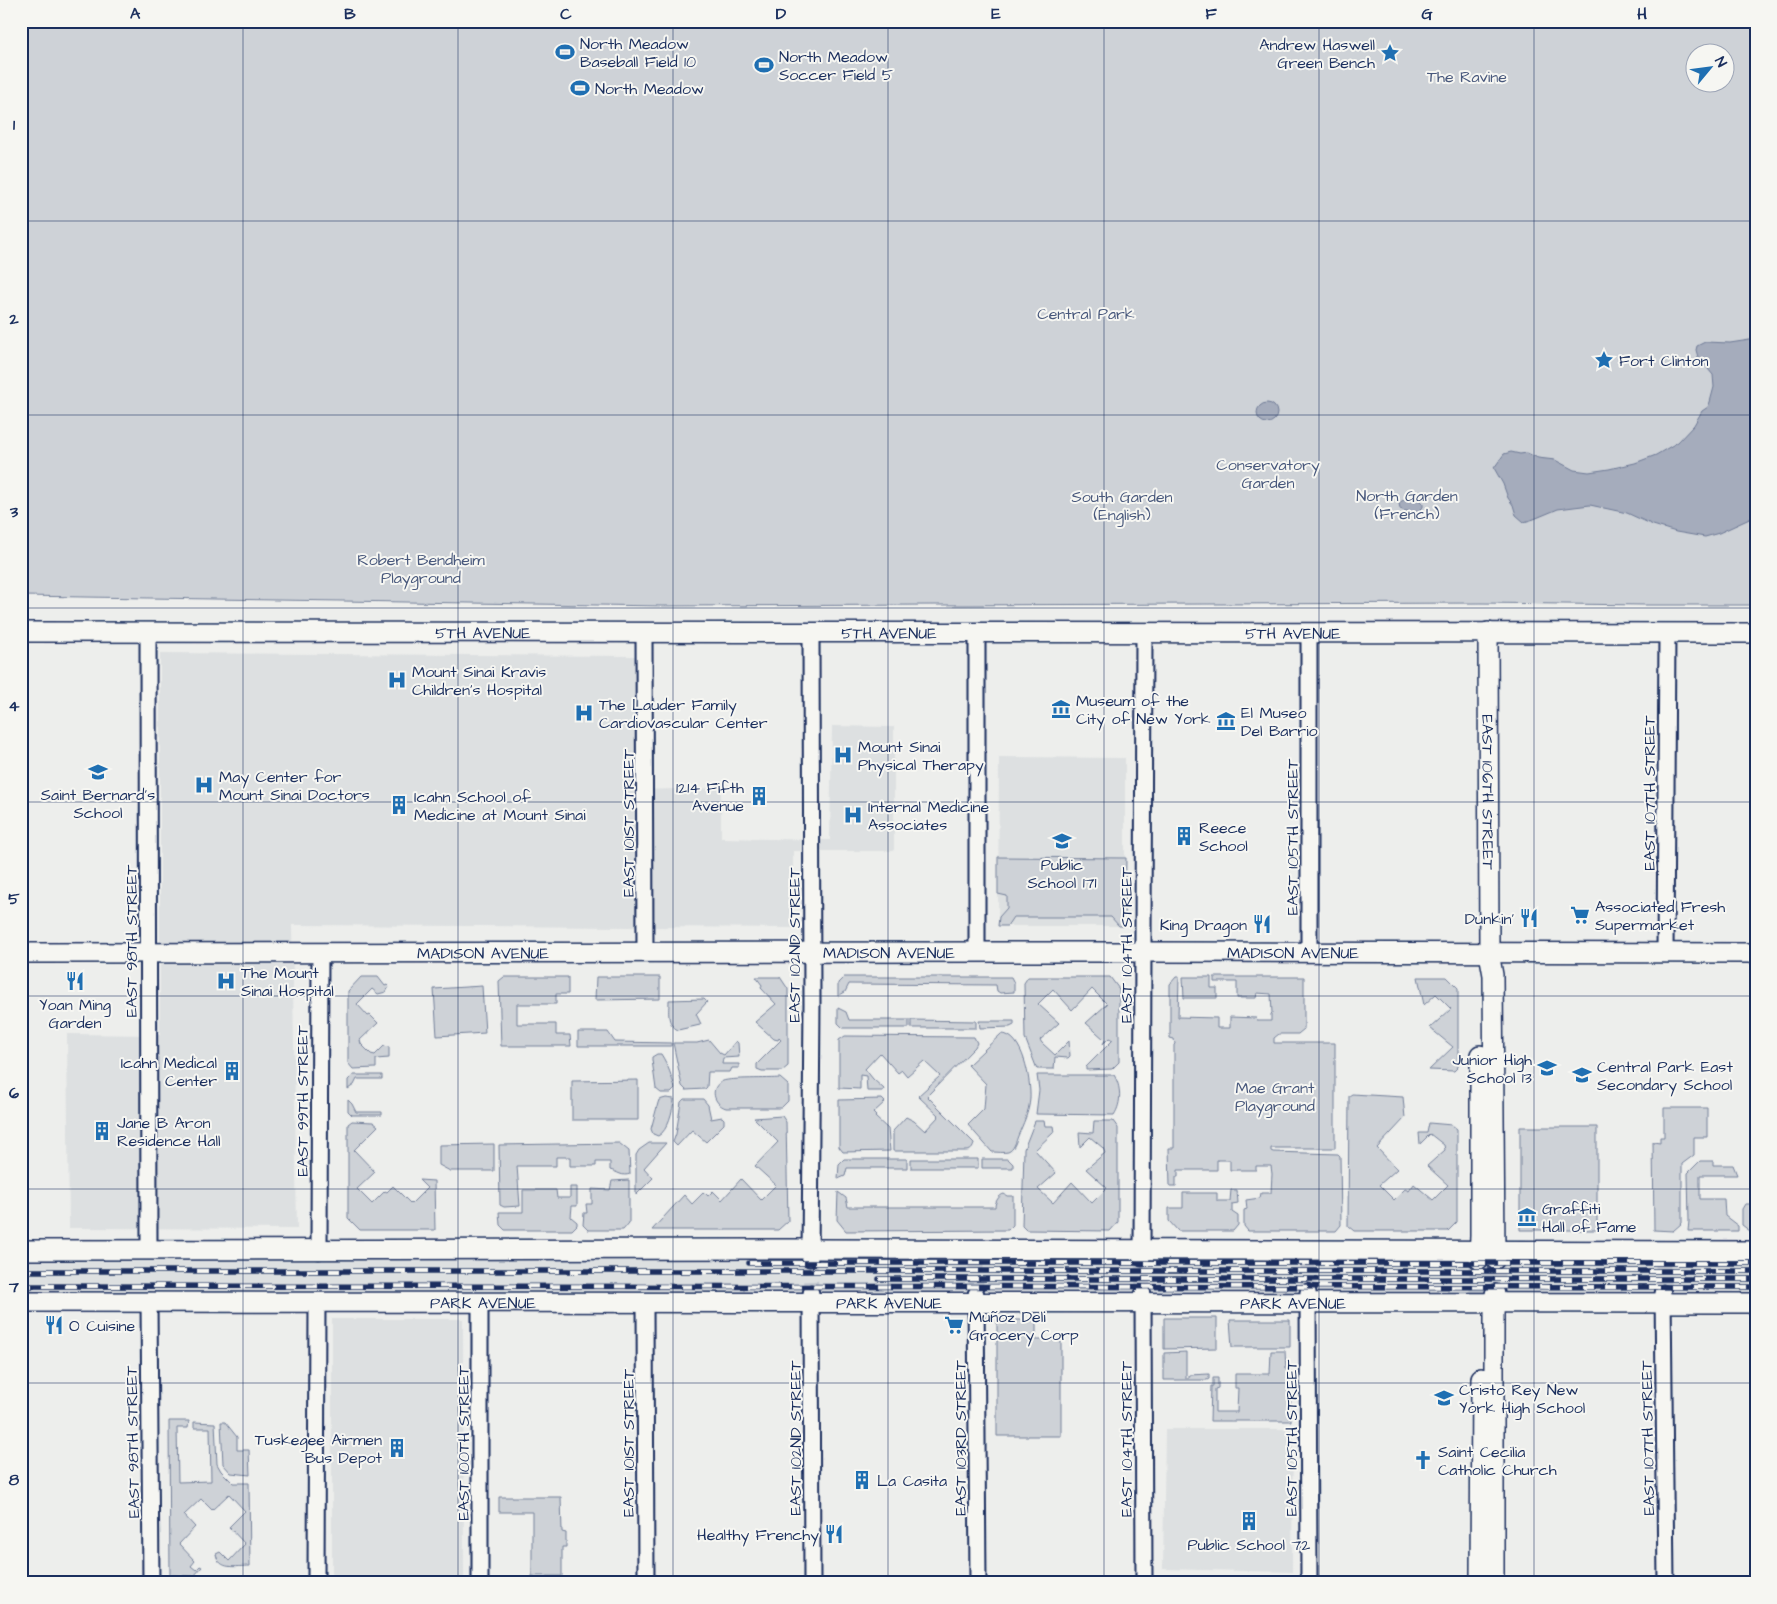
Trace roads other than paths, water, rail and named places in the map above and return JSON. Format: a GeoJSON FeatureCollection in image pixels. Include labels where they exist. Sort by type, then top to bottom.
{"type":"FeatureCollection","features":[{"type":"Feature","properties":{"kind":"main road","name":"5TH AVENUE"},"geometry":{"type":"LineString","coordinates":[[21,632],[1756,633]]}},
{"type":"Feature","properties":{"kind":"main road","name":"EAST 106TH STREET"},"geometry":{"type":"LineString","coordinates":[[1487,1254],[1480,975],[1489,953],[1488,632]]}},
{"type":"Feature","properties":{"kind":"main road","name":"MADISON AVENUE"},"geometry":{"type":"LineString","coordinates":[[21,953],[1756,953]]}},
{"type":"Feature","properties":{"kind":"main road"},"geometry":{"type":"LineString","coordinates":[[21,1250],[811,1254],[1487,1254],[1756,1250]]}},
{"type":"Feature","properties":{"kind":"main road","name":"PARK AVENUE"},"geometry":{"type":"LineString","coordinates":[[21,1302],[645,1302],[811,1298],[1308,1297],[1663,1298],[1756,1303]]}},
{"type":"Feature","properties":{"kind":"main road"},"geometry":{"type":"LineString","coordinates":[[1480,1583],[1481,1316],[1487,1299]]}},
{"type":"Feature","properties":{"kind":"main road"},"geometry":{"type":"LineString","coordinates":[[1487,1299],[1494,1583]]}},
{"type":"Feature","properties":{"kind":"street","name":"EAST 98TH STREET"},"geometry":{"type":"LineString","coordinates":[[148,632],[149,1250]]}},
{"type":"Feature","properties":{"kind":"street","name":"EAST 101ST STREET"},"geometry":{"type":"LineString","coordinates":[[644,632],[645,953]]}},
{"type":"Feature","properties":{"kind":"street","name":"EAST 102ND STREET"},"geometry":{"type":"LineString","coordinates":[[811,1254],[812,632]]}},
{"type":"Feature","properties":{"kind":"street"},"geometry":{"type":"LineString","coordinates":[[977,632],[977,953]]}},
{"type":"Feature","properties":{"kind":"street","name":"EAST 104TH STREET"},"geometry":{"type":"LineString","coordinates":[[1142,1254],[1144,632]]}},
{"type":"Feature","properties":{"kind":"street","name":"EAST 105TH STREET"},"geometry":{"type":"LineString","coordinates":[[1309,632],[1309,953]]}},
{"type":"Feature","properties":{"kind":"street","name":"EAST 107TH STREET"},"geometry":{"type":"LineString","coordinates":[[1665,953],[1667,633]]}},
{"type":"Feature","properties":{"kind":"street","name":"EAST 99TH STREET"},"geometry":{"type":"LineString","coordinates":[[319,1251],[320,952]]}},
{"type":"Feature","properties":{"kind":"street","name":"EAST 105TH STREET"},"geometry":{"type":"LineString","coordinates":[[1308,1297],[1309,1583]]}},
{"type":"Feature","properties":{"kind":"street","name":"EAST 102ND STREET"},"geometry":{"type":"LineString","coordinates":[[811,1298],[812,1583]]}},
{"type":"Feature","properties":{"kind":"street","name":"EAST 103RD STREET"},"geometry":{"type":"LineString","coordinates":[[977,1298],[978,1583]]}},
{"type":"Feature","properties":{"kind":"street","name":"EAST 104TH STREET"},"geometry":{"type":"LineString","coordinates":[[1143,1298],[1144,1583]]}},
{"type":"Feature","properties":{"kind":"street","name":"EAST 107TH STREET"},"geometry":{"type":"LineString","coordinates":[[1663,1298],[1666,1583]]}},
{"type":"Feature","properties":{"kind":"street","name":"EAST 98TH STREET"},"geometry":{"type":"LineString","coordinates":[[149,1301],[151,1583]]}},
{"type":"Feature","properties":{"kind":"street"},"geometry":{"type":"LineString","coordinates":[[316,1583],[317,1302]]}},
{"type":"Feature","properties":{"kind":"street","name":"EAST 100TH STREET"},"geometry":{"type":"LineString","coordinates":[[480,1302],[480,1583]]}},
{"type":"Feature","properties":{"kind":"street","name":"EAST 101ST STREET"},"geometry":{"type":"LineString","coordinates":[[645,1302],[646,1583]]}},
{"type":"Feature","properties":{"kind":"water"},"geometry":{"type":"Polygon","coordinates":[[[1756,339],[1756,516],[1719,533],[1705,537],[1676,532],[1653,525],[1627,513],[1590,505],[1558,509],[1524,522],[1516,515],[1513,505],[1494,468],[1504,454],[1511,452],[1527,453],[1538,458],[1555,460],[1574,470],[1589,472],[1635,463],[1656,455],[1678,442],[1694,425],[1710,402],[1714,387],[1713,375],[1698,357],[1697,346],[1705,342],[1730,343],[1756,339]]]}},
{"type":"Feature","properties":{"kind":"water"},"geometry":{"type":"Polygon","coordinates":[[[1267,403],[1274,406],[1277,413],[1274,420],[1267,423],[1260,420],[1257,413],[1260,406],[1267,403]]]}},
{"type":"Feature","properties":{"kind":"water"},"geometry":{"type":"Polygon","coordinates":[[[1405,499],[1418,499],[1423,504],[1423,507],[1418,512],[1400,509],[1399,503],[1405,499]]]}},
{"type":"Feature","properties":{"kind":"tunnel"},"geometry":{"type":"LineString","coordinates":[[1663,1251],[1663,1293]]}},
{"type":"Feature","properties":{"kind":"tunnel"},"geometry":{"type":"LineString","coordinates":[[810,1258],[811,1293]]}},
{"type":"Feature","properties":{"kind":"tunnel"},"geometry":{"type":"LineString","coordinates":[[976,1258],[976,1294]]}},
{"type":"Feature","properties":{"kind":"tunnel"},"geometry":{"type":"LineString","coordinates":[[1142,1258],[1143,1294]]}},
{"type":"Feature","properties":{"kind":"tunnel"},"geometry":{"type":"LineString","coordinates":[[1308,1259],[1308,1292]]}},
{"type":"Feature","properties":{"kind":"tunnel"},"geometry":{"type":"LineString","coordinates":[[1479,1259],[1479,1294]]}},
{"type":"Feature","properties":{"kind":"tunnel"},"geometry":{"type":"LineString","coordinates":[[1495,1259],[1495,1294]]}},
{"type":"Feature","properties":{"kind":"railway"},"geometry":{"type":"LineString","coordinates":[[749,1263],[1756,1263]]}},
{"type":"Feature","properties":{"kind":"railway"},"geometry":{"type":"LineString","coordinates":[[21,1271],[1756,1271]]}},
{"type":"Feature","properties":{"kind":"railway"},"geometry":{"type":"LineString","coordinates":[[879,1279],[1756,1279]]}},
{"type":"Feature","properties":{"kind":"railway"},"geometry":{"type":"LineString","coordinates":[[21,1286],[1756,1287]]}},
{"type":"Feature","properties":{"kind":"place","name":"North Meadow Baseball Field 10"},"geometry":{"type":"Point","coordinates":[565,52]}},
{"type":"Feature","properties":{"kind":"place","name":"Andrew Haswell Green Bench"},"geometry":{"type":"Point","coordinates":[1390,53]}},
{"type":"Feature","properties":{"kind":"place","name":"North Meadow Soccer Field 5"},"geometry":{"type":"Point","coordinates":[764,65]}},
{"type":"Feature","properties":{"kind":"place","name":"North Meadow"},"geometry":{"type":"Point","coordinates":[580,88]}},
{"type":"Feature","properties":{"kind":"place","name":"Fort Clinton"},"geometry":{"type":"Point","coordinates":[1604,360]}},
{"type":"Feature","properties":{"kind":"place","name":"Mount Sinai Kravis Children's Hospital"},"geometry":{"type":"Point","coordinates":[397,680]}},
{"type":"Feature","properties":{"kind":"place","name":"Museum of the City of New York"},"geometry":{"type":"Point","coordinates":[1061,709]}},
{"type":"Feature","properties":{"kind":"place","name":"The Lauder Family Cardiovascular Center"},"geometry":{"type":"Point","coordinates":[584,713]}},
{"type":"Feature","properties":{"kind":"place","name":"El Museo Del Barrio"},"geometry":{"type":"Point","coordinates":[1226,721]}},
{"type":"Feature","properties":{"kind":"place","name":"Mount Sinai Physical Therapy"},"geometry":{"type":"Point","coordinates":[843,755]}},
{"type":"Feature","properties":{"kind":"place","name":"Saint Bernard's School"},"geometry":{"type":"Point","coordinates":[98,772]}},
{"type":"Feature","properties":{"kind":"place","name":"May Center for Mount Sinai Doctors"},"geometry":{"type":"Point","coordinates":[204,785]}},
{"type":"Feature","properties":{"kind":"place","name":"1214 Fifth Avenue"},"geometry":{"type":"Point","coordinates":[759,796]}},
{"type":"Feature","properties":{"kind":"place","name":"Icahn School of Medicine at Mount Sinai"},"geometry":{"type":"Point","coordinates":[399,805]}},
{"type":"Feature","properties":{"kind":"place","name":"Internal Medicine Associates"},"geometry":{"type":"Point","coordinates":[853,815]}},
{"type":"Feature","properties":{"kind":"place","name":"Reece School"},"geometry":{"type":"Point","coordinates":[1184,836]}},
{"type":"Feature","properties":{"kind":"place","name":"Public School 171"},"geometry":{"type":"Point","coordinates":[1062,841]}},
{"type":"Feature","properties":{"kind":"place","name":"Associated Fresh Supermarket"},"geometry":{"type":"Point","coordinates":[1580,915]}},
{"type":"Feature","properties":{"kind":"place","name":"Dunkin'"},"geometry":{"type":"Point","coordinates":[1529,918]}},
{"type":"Feature","properties":{"kind":"place","name":"King Dragon"},"geometry":{"type":"Point","coordinates":[1262,924]}},
{"type":"Feature","properties":{"kind":"place","name":"Yoan Ming Garden"},"geometry":{"type":"Point","coordinates":[75,981]}},
{"type":"Feature","properties":{"kind":"place","name":"The Mount Sinai Hospital"},"geometry":{"type":"Point","coordinates":[226,981]}},
{"type":"Feature","properties":{"kind":"place","name":"Junior High School 13"},"geometry":{"type":"Point","coordinates":[1547,1068]}},
{"type":"Feature","properties":{"kind":"place","name":"Icahn Medical Center"},"geometry":{"type":"Point","coordinates":[232,1071]}},
{"type":"Feature","properties":{"kind":"place","name":"Central Park East Secondary School"},"geometry":{"type":"Point","coordinates":[1582,1075]}},
{"type":"Feature","properties":{"kind":"place","name":"Jane B Aron Residence Hall"},"geometry":{"type":"Point","coordinates":[102,1131]}},
{"type":"Feature","properties":{"kind":"place","name":"Graffiti Hall of Fame"},"geometry":{"type":"Point","coordinates":[1527,1217]}},
{"type":"Feature","properties":{"kind":"place","name":"O Cuisine"},"geometry":{"type":"Point","coordinates":[54,1325]}},
{"type":"Feature","properties":{"kind":"place","name":"Muñoz Deli Grocery Corp"},"geometry":{"type":"Point","coordinates":[954,1325]}},
{"type":"Feature","properties":{"kind":"place","name":"Cristo Rey New York High School"},"geometry":{"type":"Point","coordinates":[1444,1398]}},
{"type":"Feature","properties":{"kind":"place","name":"Tuskegee Airmen Bus Depot"},"geometry":{"type":"Point","coordinates":[397,1448]}},
{"type":"Feature","properties":{"kind":"place","name":"Saint Cecilia Catholic Church"},"geometry":{"type":"Point","coordinates":[1423,1460]}},
{"type":"Feature","properties":{"kind":"place","name":"La Casita"},"geometry":{"type":"Point","coordinates":[862,1480]}},
{"type":"Feature","properties":{"kind":"place","name":"Public School 72"},"geometry":{"type":"Point","coordinates":[1249,1521]}},
{"type":"Feature","properties":{"kind":"place","name":"Healthy Frenchy"},"geometry":{"type":"Point","coordinates":[834,1534]}},
{"type":"Feature","properties":{"kind":"park label","name":"The Ravine"},"geometry":{"type":"Point","coordinates":[1467,76]}},
{"type":"Feature","properties":{"kind":"park label","name":"Central Park"},"geometry":{"type":"Point","coordinates":[1086,313]}},
{"type":"Feature","properties":{"kind":"park label","name":"Conservatory Garden"},"geometry":{"type":"Point","coordinates":[1268,473]}},
{"type":"Feature","properties":{"kind":"park label","name":"North Garden (French)"},"geometry":{"type":"Point","coordinates":[1407,504]}},
{"type":"Feature","properties":{"kind":"park label","name":"South Garden (English)"},"geometry":{"type":"Point","coordinates":[1122,505]}},
{"type":"Feature","properties":{"kind":"park label","name":"Robert Bendheim Playground"},"geometry":{"type":"Point","coordinates":[421,568]}},
{"type":"Feature","properties":{"kind":"park label","name":"Mae Grant Playground"},"geometry":{"type":"Point","coordinates":[1275,1096]}}]}
